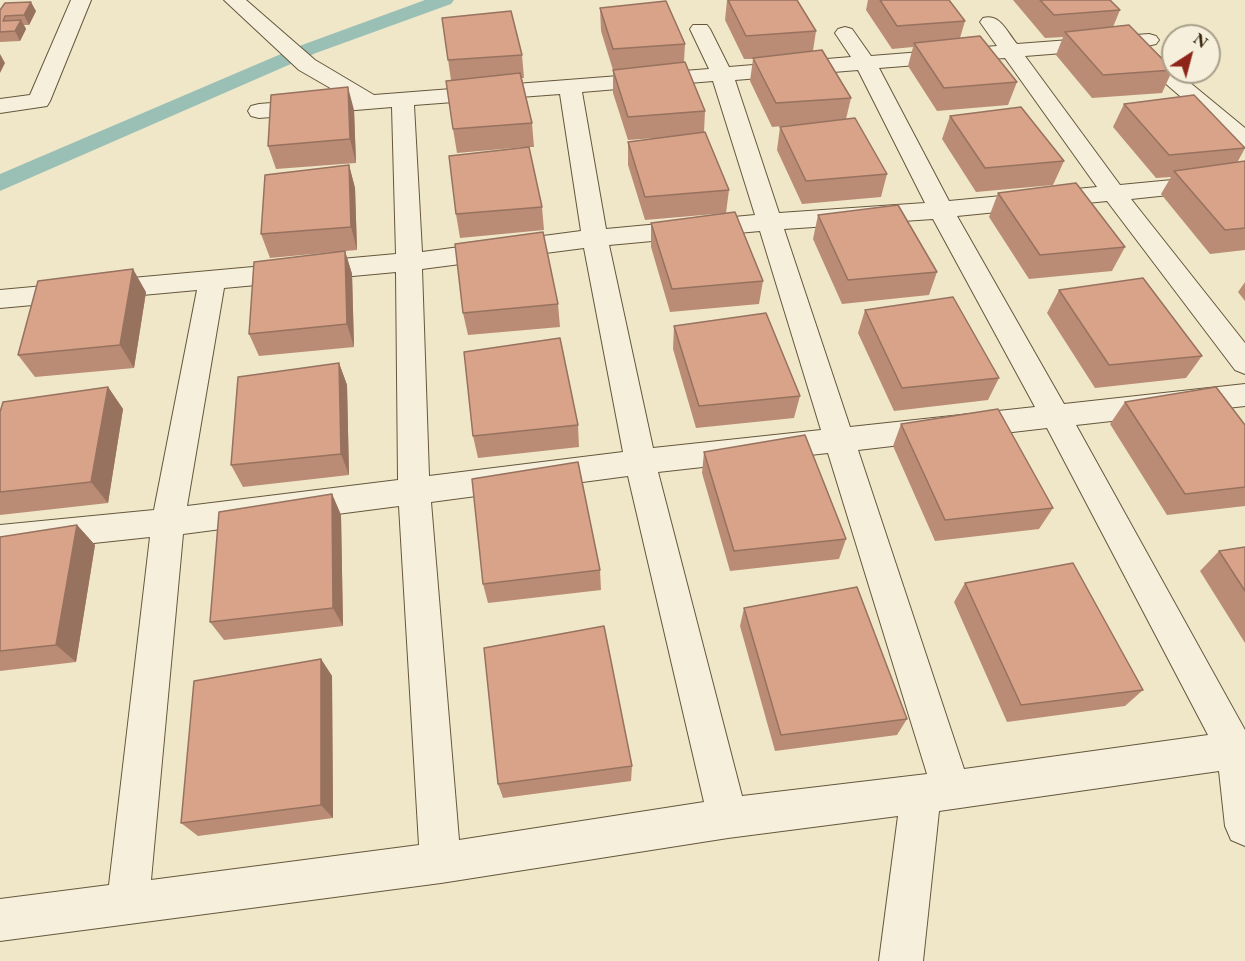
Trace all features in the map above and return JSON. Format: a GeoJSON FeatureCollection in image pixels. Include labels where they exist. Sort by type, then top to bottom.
{"type":"FeatureCollection","features":[{"type":"Feature","properties":{"kind":"street"},"geometry":{"type":"LineString","coordinates":[[0,105],[39,101],[81,0]]}},
{"type":"Feature","properties":{"kind":"street"},"geometry":{"type":"LineString","coordinates":[[234,0],[307,65],[370,102]]}},
{"type":"Feature","properties":{"kind":"street"},"geometry":{"type":"LineString","coordinates":[[990,22],[1114,194],[1245,363]]}},
{"type":"Feature","properties":{"kind":"street"},"geometry":{"type":"LineString","coordinates":[[700,30],[722,74],[840,441],[937,792],[901,961]]}},
{"type":"Feature","properties":{"kind":"street"},"geometry":{"type":"LineString","coordinates":[[845,33],[866,64],[941,210],[1241,750],[1245,826]]}},
{"type":"Feature","properties":{"kind":"street"},"geometry":{"type":"LineString","coordinates":[[259,111],[1140,41],[1245,140]]}},
{"type":"Feature","properties":{"kind":"street"},"geometry":{"type":"LineString","coordinates":[[570,86],[595,238],[640,462],[728,818]]}},
{"type":"Feature","properties":{"kind":"street"},"geometry":{"type":"LineString","coordinates":[[403,99],[414,492],[441,863]]}},
{"type":"Feature","properties":{"kind":"street"},"geometry":{"type":"LineString","coordinates":[[0,299],[409,262],[595,238],[770,222],[941,210],[1245,180]]}},
{"type":"Feature","properties":{"kind":"street"},"geometry":{"type":"LineString","coordinates":[[128,903],[168,522],[212,280]]}},
{"type":"Feature","properties":{"kind":"street"},"geometry":{"type":"LineString","coordinates":[[0,540],[168,522],[640,462],[1245,395]]}},
{"type":"Feature","properties":{"kind":"street"},"geometry":{"type":"LineString","coordinates":[[0,920],[441,863],[728,818],[1241,750]]}},
{"type":"Feature","properties":{"kind":"building"},"geometry":{"type":"Polygon","coordinates":[[[728,0],[797,0],[816,31],[746,36],[728,0]]]}},
{"type":"Feature","properties":{"kind":"building"},"geometry":{"type":"Polygon","coordinates":[[[880,0],[949,0],[965,21],[897,26],[880,0]]]}},
{"type":"Feature","properties":{"kind":"building"},"geometry":{"type":"Polygon","coordinates":[[[1040,0],[1110,0],[1120,10],[1054,15],[1040,0]]]}},
{"type":"Feature","properties":{"kind":"building"},"geometry":{"type":"Polygon","coordinates":[[[666,1],[685,44],[613,49],[600,8],[666,1]]]}},
{"type":"Feature","properties":{"kind":"building"},"geometry":{"type":"Polygon","coordinates":[[[31,2],[24,15],[5,16],[3,21],[21,20],[15,31],[0,32],[0,10],[5,3],[31,2]]]}},
{"type":"Feature","properties":{"kind":"building"},"geometry":{"type":"Polygon","coordinates":[[[511,11],[522,55],[448,60],[442,18],[511,11]]]}},
{"type":"Feature","properties":{"kind":"building"},"geometry":{"type":"Polygon","coordinates":[[[1129,25],[1161,58],[1161,71],[1103,75],[1065,32],[1129,25]]]}},
{"type":"Feature","properties":{"kind":"building"},"geometry":{"type":"Polygon","coordinates":[[[980,36],[1017,82],[944,88],[914,43],[980,36]]]}},
{"type":"Feature","properties":{"kind":"building"},"geometry":{"type":"Polygon","coordinates":[[[822,50],[851,98],[776,103],[753,58],[822,50]]]}},
{"type":"Feature","properties":{"kind":"building"},"geometry":{"type":"Polygon","coordinates":[[[685,62],[705,111],[628,117],[613,70],[685,62]]]}},
{"type":"Feature","properties":{"kind":"building"},"geometry":{"type":"Polygon","coordinates":[[[520,73],[532,123],[453,129],[446,81],[520,73]]]}},
{"type":"Feature","properties":{"kind":"building"},"geometry":{"type":"Polygon","coordinates":[[[348,87],[350,139],[268,146],[271,95],[348,87]]]}},
{"type":"Feature","properties":{"kind":"building"},"geometry":{"type":"Polygon","coordinates":[[[1194,95],[1245,148],[1169,155],[1124,104],[1194,95]]]}},
{"type":"Feature","properties":{"kind":"building"},"geometry":{"type":"Polygon","coordinates":[[[1021,107],[1064,161],[985,168],[950,116],[1021,107]]]}},
{"type":"Feature","properties":{"kind":"building"},"geometry":{"type":"Polygon","coordinates":[[[855,118],[887,174],[806,181],[780,127],[855,118]]]}},
{"type":"Feature","properties":{"kind":"building"},"geometry":{"type":"Polygon","coordinates":[[[705,132],[729,190],[645,197],[628,142],[705,132]]]}},
{"type":"Feature","properties":{"kind":"building"},"geometry":{"type":"Polygon","coordinates":[[[529,147],[542,207],[456,214],[449,156],[529,147]]]}},
{"type":"Feature","properties":{"kind":"building"},"geometry":{"type":"Polygon","coordinates":[[[1245,161],[1245,228],[1225,230],[1174,171],[1245,161]]]}},
{"type":"Feature","properties":{"kind":"building"},"geometry":{"type":"Polygon","coordinates":[[[349,165],[351,227],[261,234],[265,175],[349,165]]]}},
{"type":"Feature","properties":{"kind":"building"},"geometry":{"type":"Polygon","coordinates":[[[1076,183],[1125,247],[1040,255],[998,193],[1076,183]]]}},
{"type":"Feature","properties":{"kind":"building"},"geometry":{"type":"Polygon","coordinates":[[[898,205],[937,272],[848,280],[818,215],[898,205]]]}},
{"type":"Feature","properties":{"kind":"building"},"geometry":{"type":"Polygon","coordinates":[[[735,212],[763,281],[672,289],[651,223],[735,212]]]}},
{"type":"Feature","properties":{"kind":"building"},"geometry":{"type":"Polygon","coordinates":[[[543,232],[558,304],[463,313],[455,244],[543,232]]]}},
{"type":"Feature","properties":{"kind":"building"},"geometry":{"type":"Polygon","coordinates":[[[345,251],[347,324],[249,334],[254,262],[345,251]]]}},
{"type":"Feature","properties":{"kind":"building"},"geometry":{"type":"Polygon","coordinates":[[[133,269],[120,345],[18,355],[38,281],[133,269]]]}},
{"type":"Feature","properties":{"kind":"building"},"geometry":{"type":"Polygon","coordinates":[[[1143,278],[1202,356],[1109,365],[1059,290],[1143,278]]]}},
{"type":"Feature","properties":{"kind":"building"},"geometry":{"type":"Polygon","coordinates":[[[953,297],[999,378],[902,388],[865,310],[953,297]]]}},
{"type":"Feature","properties":{"kind":"building"},"geometry":{"type":"Polygon","coordinates":[[[766,313],[800,396],[699,406],[674,326],[766,313]]]}},
{"type":"Feature","properties":{"kind":"building"},"geometry":{"type":"Polygon","coordinates":[[[560,338],[578,425],[473,436],[464,352],[560,338]]]}},
{"type":"Feature","properties":{"kind":"building"},"geometry":{"type":"Polygon","coordinates":[[[339,363],[341,454],[231,465],[238,377],[339,363]]]}},
{"type":"Feature","properties":{"kind":"building"},"geometry":{"type":"Polygon","coordinates":[[[108,387],[91,482],[0,492],[0,412],[3,402],[108,387]]]}},
{"type":"Feature","properties":{"kind":"building"},"geometry":{"type":"Polygon","coordinates":[[[1216,387],[1245,425],[1245,487],[1185,494],[1125,402],[1216,387]]]}},
{"type":"Feature","properties":{"kind":"building"},"geometry":{"type":"Polygon","coordinates":[[[998,409],[1053,508],[945,520],[901,424],[998,409]]]}},
{"type":"Feature","properties":{"kind":"building"},"geometry":{"type":"Polygon","coordinates":[[[805,435],[846,539],[734,551],[704,452],[805,435]]]}},
{"type":"Feature","properties":{"kind":"building"},"geometry":{"type":"Polygon","coordinates":[[[578,462],[600,570],[483,584],[472,479],[578,462]]]}},
{"type":"Feature","properties":{"kind":"building"},"geometry":{"type":"Polygon","coordinates":[[[332,494],[333,608],[210,622],[219,512],[332,494]]]}},
{"type":"Feature","properties":{"kind":"building"},"geometry":{"type":"Polygon","coordinates":[[[77,525],[56,645],[0,651],[0,537],[77,525]]]}},
{"type":"Feature","properties":{"kind":"building"},"geometry":{"type":"Polygon","coordinates":[[[1245,547],[1245,591],[1219,551],[1245,547]]]}},
{"type":"Feature","properties":{"kind":"building"},"geometry":{"type":"Polygon","coordinates":[[[1073,563],[1143,690],[1021,705],[965,583],[1073,563]]]}},
{"type":"Feature","properties":{"kind":"building"},"geometry":{"type":"Polygon","coordinates":[[[857,587],[907,719],[781,735],[744,608],[857,587]]]}},
{"type":"Feature","properties":{"kind":"building"},"geometry":{"type":"Polygon","coordinates":[[[604,626],[632,766],[498,784],[484,648],[604,626]]]}},
{"type":"Feature","properties":{"kind":"building"},"geometry":{"type":"Polygon","coordinates":[[[321,659],[321,805],[181,823],[194,681],[321,659]]]}},
{"type":"Feature","properties":{"kind":"waterway"},"geometry":{"type":"LineString","coordinates":[[0,183],[309,49],[444,0]]}}]}
